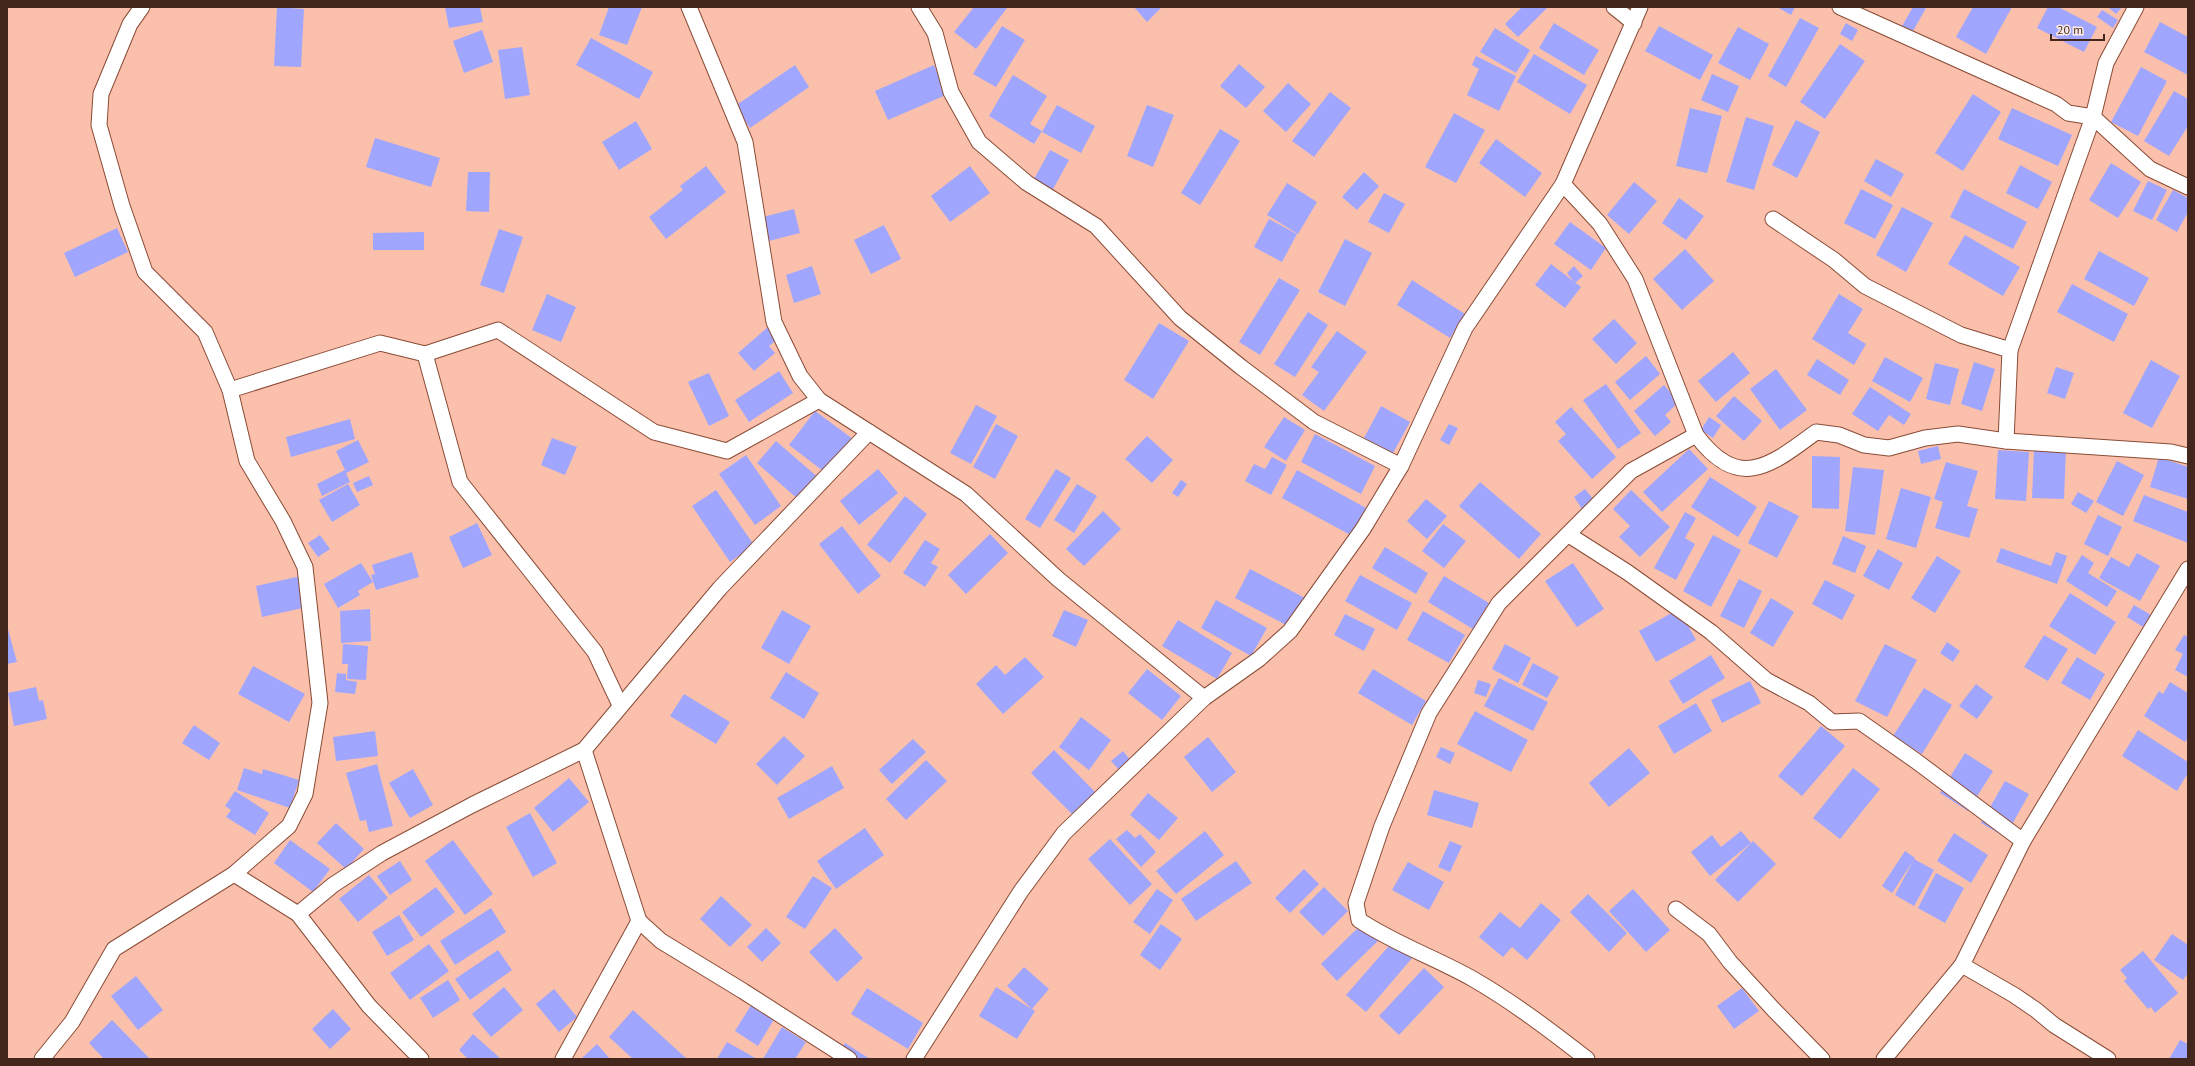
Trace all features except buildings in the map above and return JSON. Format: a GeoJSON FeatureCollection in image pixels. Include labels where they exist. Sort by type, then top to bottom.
{"type":"FeatureCollection","features":[{"type":"Feature","properties":{"kind":"street"},"geometry":{"type":"LineString","coordinates":[[42,1059],[72,1022],[114,949],[234,874],[289,826],[305,794],[320,703],[305,567],[283,521],[247,461],[230,390],[205,332],[145,272],[122,206],[99,125],[101,94],[130,24],[142,7]]}},
{"type":"Feature","properties":{"kind":"street"},"geometry":{"type":"LineString","coordinates":[[689,7],[746,142],[774,322],[800,376],[819,400],[966,494],[1058,580],[1204,698]]}},
{"type":"Feature","properties":{"kind":"street"},"geometry":{"type":"LineString","coordinates":[[919,7],[935,32],[951,92],[979,142],[1027,183],[1096,226],[1180,318],[1241,367],[1314,422],[1401,466]]}},
{"type":"Feature","properties":{"kind":"street"},"geometry":{"type":"LineString","coordinates":[[1614,7],[1634,23]]}},
{"type":"Feature","properties":{"kind":"street"},"geometry":{"type":"LineString","coordinates":[[914,1059],[1022,891],[1064,833],[1204,698],[1259,659],[1290,631],[1363,529],[1401,466],[1465,328],[1562,184],[1640,7]]}},
{"type":"Feature","properties":{"kind":"street"},"geometry":{"type":"LineString","coordinates":[[1840,7],[2056,104],[2068,113],[2093,117],[2150,169],[2188,188]]}},
{"type":"Feature","properties":{"kind":"street"},"geometry":{"type":"LineString","coordinates":[[2006,441],[2010,350],[2093,117],[2106,64],[2136,7]]}},
{"type":"Feature","properties":{"kind":"street"},"geometry":{"type":"LineString","coordinates":[[1562,184],[1600,224],[1636,279],[1696,435],[1708,451],[1730,467],[1752,470],[1774,461],[1816,432],[1839,435],[1864,445],[1889,448],[1925,438],[1958,434],[2006,441],[2171,452],[2188,456]]}},
{"type":"Feature","properties":{"kind":"street"},"geometry":{"type":"LineString","coordinates":[[1772,219],[1834,260],[1860,282],[1876,292],[1961,335],[2010,350]]}},
{"type":"Feature","properties":{"kind":"street"},"geometry":{"type":"LineString","coordinates":[[230,390],[380,343],[424,354],[498,330],[654,432],[727,451],[819,400]]}},
{"type":"Feature","properties":{"kind":"street"},"geometry":{"type":"LineString","coordinates":[[424,354],[460,482],[595,652],[620,705]]}},
{"type":"Feature","properties":{"kind":"street"},"geometry":{"type":"LineString","coordinates":[[298,914],[332,885],[382,853],[472,805],[584,750],[620,705],[720,588],[869,432]]}},
{"type":"Feature","properties":{"kind":"street"},"geometry":{"type":"LineString","coordinates":[[1587,1059],[1553,1033],[1473,979],[1360,920],[1356,903],[1382,826],[1429,712],[1499,603],[1570,535],[1631,471],[1696,435]]}},
{"type":"Feature","properties":{"kind":"street"},"geometry":{"type":"LineString","coordinates":[[1570,535],[1627,572],[1711,632],[1766,680],[1809,704],[1832,722],[1859,721],[1916,761],[2023,841]]}},
{"type":"Feature","properties":{"kind":"street"},"geometry":{"type":"LineString","coordinates":[[1884,1059],[1962,965],[2023,841],[2188,569]]}},
{"type":"Feature","properties":{"kind":"street"},"geometry":{"type":"LineString","coordinates":[[584,750],[639,921],[661,941],[849,1059]]}},
{"type":"Feature","properties":{"kind":"street"},"geometry":{"type":"LineString","coordinates":[[234,874],[298,914],[370,1006],[421,1059]]}},
{"type":"Feature","properties":{"kind":"street"},"geometry":{"type":"LineString","coordinates":[[1676,909],[1709,934],[1730,962],[1822,1059]]}},
{"type":"Feature","properties":{"kind":"street"},"geometry":{"type":"LineString","coordinates":[[563,1059],[639,921]]}},
{"type":"Feature","properties":{"kind":"street"},"geometry":{"type":"LineString","coordinates":[[1962,965],[2014,994],[2054,1025],[2108,1059]]}}]}
